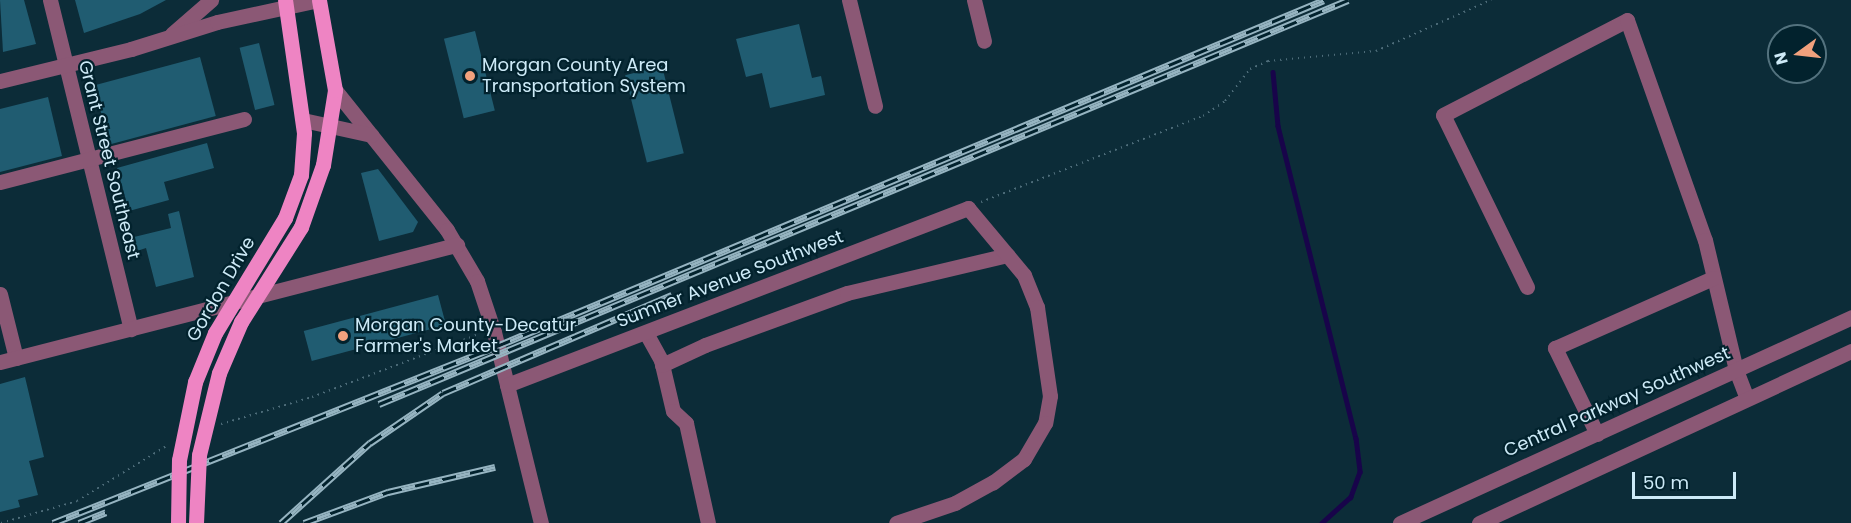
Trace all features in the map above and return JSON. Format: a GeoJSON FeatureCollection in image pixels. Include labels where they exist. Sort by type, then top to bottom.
{"type":"FeatureCollection","features":[{"type":"Feature","properties":{"kind":"main road","name":"Gordon Drive"},"geometry":{"type":"LineString","coordinates":[[196,523],[199,455],[219,373],[242,322],[301,227],[317,187],[335,90],[319,0]]}},
{"type":"Feature","properties":{"kind":"main road","name":"Gordon Drive"},"geometry":{"type":"LineString","coordinates":[[178,523],[179,460],[195,382],[215,333],[285,218],[300,175],[303,120],[285,4]]}},
{"type":"Feature","properties":{"kind":"street","name":"Grant Street Southeast"},"geometry":{"type":"LineString","coordinates":[[50,0],[131,329]]}},
{"type":"Feature","properties":{"kind":"street"},"geometry":{"type":"LineString","coordinates":[[169,37],[210,0]]}},
{"type":"Feature","properties":{"kind":"street"},"geometry":{"type":"LineString","coordinates":[[0,81],[66,66],[285,4],[319,0]]}},
{"type":"Feature","properties":{"kind":"street"},"geometry":{"type":"LineString","coordinates":[[849,0],[874,106]]}},
{"type":"Feature","properties":{"kind":"street"},"geometry":{"type":"LineString","coordinates":[[974,0],[984,41]]}},
{"type":"Feature","properties":{"kind":"street"},"geometry":{"type":"LineString","coordinates":[[1527,287],[1443,115],[1627,20],[1705,240],[1736,370],[1747,398]]}},
{"type":"Feature","properties":{"kind":"street"},"geometry":{"type":"LineString","coordinates":[[335,90],[458,245],[477,282],[496,339],[541,523]]}},
{"type":"Feature","properties":{"kind":"street"},"geometry":{"type":"LineString","coordinates":[[0,182],[244,119]]}},
{"type":"Feature","properties":{"kind":"street"},"geometry":{"type":"LineString","coordinates":[[303,120],[330,124],[371,135]]}},
{"type":"Feature","properties":{"kind":"street"},"geometry":{"type":"LineString","coordinates":[[896,523],[955,503],[993,482],[1024,459],[1045,423],[1050,396],[1036,307],[1024,275],[968,207]]}},
{"type":"Feature","properties":{"kind":"street","name":"Sumner Avenue Southwest"},"geometry":{"type":"LineString","coordinates":[[507,385],[968,207]]}},
{"type":"Feature","properties":{"kind":"street"},"geometry":{"type":"LineString","coordinates":[[0,363],[458,245]]}},
{"type":"Feature","properties":{"kind":"street"},"geometry":{"type":"LineString","coordinates":[[662,365],[705,345],[847,293],[1008,255]]}},
{"type":"Feature","properties":{"kind":"street"},"geometry":{"type":"LineString","coordinates":[[1597,434],[1555,348],[1713,278]]}},
{"type":"Feature","properties":{"kind":"street"},"geometry":{"type":"LineString","coordinates":[[0,294],[16,358]]}},
{"type":"Feature","properties":{"kind":"street","name":"Central Parkway Southwest"},"geometry":{"type":"LineString","coordinates":[[1400,523],[1851,317]]}},
{"type":"Feature","properties":{"kind":"street"},"geometry":{"type":"LineString","coordinates":[[646,333],[662,365],[674,411],[686,423],[708,523]]}},
{"type":"Feature","properties":{"kind":"street"},"geometry":{"type":"LineString","coordinates":[[1479,523],[1851,351]]}},
{"type":"Feature","properties":{"kind":"path"},"geometry":{"type":"LineString","coordinates":[[968,207],[1203,116],[1225,101],[1250,69],[1268,61],[1376,51],[1491,0]]}},
{"type":"Feature","properties":{"kind":"path"},"geometry":{"type":"LineString","coordinates":[[211,428],[312,397],[478,334],[496,339]]}},
{"type":"Feature","properties":{"kind":"path"},"geometry":{"type":"LineString","coordinates":[[1,523],[76,501],[158,449],[179,441]]}},
{"type":"Feature","properties":{"kind":"building"},"geometry":{"type":"Polygon","coordinates":[[[0,0],[24,0],[36,44],[3,52],[0,0]]]}},
{"type":"Feature","properties":{"kind":"building"},"geometry":{"type":"Polygon","coordinates":[[[75,0],[166,0],[140,14],[84,33],[75,0]]]}},
{"type":"Feature","properties":{"kind":"building"},"geometry":{"type":"Polygon","coordinates":[[[799,24],[812,78],[821,76],[825,95],[770,108],[762,73],[746,77],[736,39],[799,24]]]}},
{"type":"Feature","properties":{"kind":"building","name":"Morgan County Area Transportation System"},"geometry":{"type":"Polygon","coordinates":[[[475,31],[495,111],[464,118],[444,39],[475,31]]]}},
{"type":"Feature","properties":{"kind":"building"},"geometry":{"type":"Polygon","coordinates":[[[259,43],[274,105],[255,110],[240,48],[259,43]]]}},
{"type":"Feature","properties":{"kind":"building"},"geometry":{"type":"Polygon","coordinates":[[[200,57],[216,116],[110,144],[94,85],[200,57]]]}},
{"type":"Feature","properties":{"kind":"building"},"geometry":{"type":"Polygon","coordinates":[[[662,66],[684,153],[647,163],[625,75],[662,66]]]}},
{"type":"Feature","properties":{"kind":"building"},"geometry":{"type":"Polygon","coordinates":[[[48,97],[62,156],[0,172],[0,109],[48,97]]]}},
{"type":"Feature","properties":{"kind":"building"},"geometry":{"type":"Polygon","coordinates":[[[207,143],[214,168],[164,182],[169,200],[129,211],[117,168],[207,143]]]}},
{"type":"Feature","properties":{"kind":"building"},"geometry":{"type":"Polygon","coordinates":[[[378,169],[418,222],[413,232],[379,241],[361,173],[378,169]]]}},
{"type":"Feature","properties":{"kind":"building"},"geometry":{"type":"Polygon","coordinates":[[[179,211],[194,277],[156,287],[146,248],[137,251],[134,237],[171,228],[168,214],[179,211]]]}},
{"type":"Feature","properties":{"kind":"building"},"geometry":{"type":"Polygon","coordinates":[[[438,295],[446,325],[312,361],[304,331],[438,295]]]}},
{"type":"Feature","properties":{"kind":"building"},"geometry":{"type":"Polygon","coordinates":[[[25,377],[44,457],[29,461],[38,495],[18,500],[20,507],[0,512],[0,384],[25,377]]]}},
{"type":"Feature","properties":{"kind":"waterway"},"geometry":{"type":"LineString","coordinates":[[1273,72],[1278,126],[1356,438],[1360,472],[1351,497],[1322,523]]}},
{"type":"Feature","properties":{"kind":"railway"},"geometry":{"type":"LineString","coordinates":[[53,523],[497,346],[1324,0]]}},
{"type":"Feature","properties":{"kind":"railway"},"geometry":{"type":"LineString","coordinates":[[379,404],[1348,0]]}},
{"type":"Feature","properties":{"kind":"railway"},"geometry":{"type":"LineString","coordinates":[[281,523],[370,443],[443,393],[672,295]]}},
{"type":"Feature","properties":{"kind":"railway"},"geometry":{"type":"LineString","coordinates":[[304,523],[388,492],[495,467]]}},
{"type":"Feature","properties":{"kind":"railway"},"geometry":{"type":"LineString","coordinates":[[79,523],[106,512]]}},
{"type":"Feature","properties":{"kind":"place","name":"Morgan County Area Transportation System"},"geometry":{"type":"Point","coordinates":[470,76]}},
{"type":"Feature","properties":{"kind":"place","name":"Morgan County-Decatur Farmer's Market"},"geometry":{"type":"Point","coordinates":[343,336]}}]}
